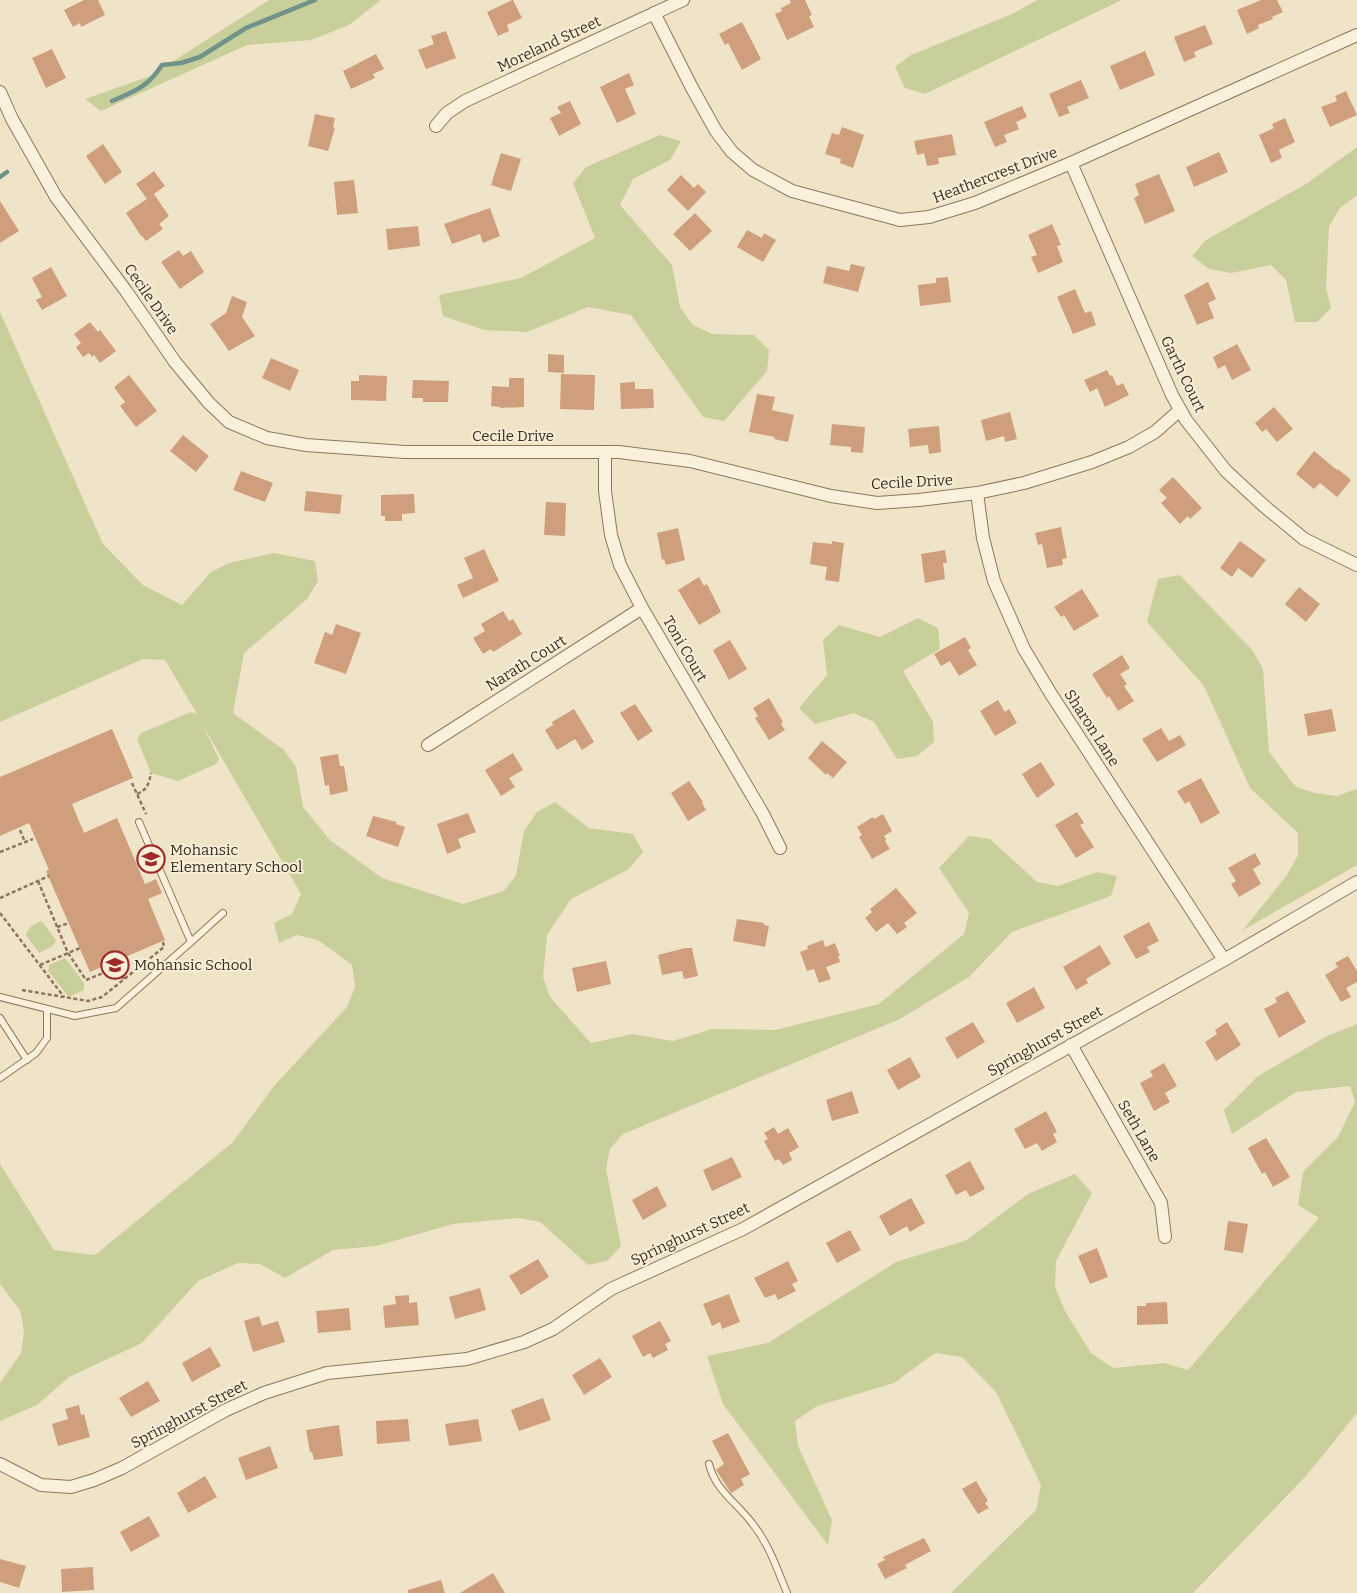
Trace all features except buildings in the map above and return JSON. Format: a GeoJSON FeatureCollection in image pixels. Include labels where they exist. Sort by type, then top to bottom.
{"type":"FeatureCollection","features":[{"type":"Feature","properties":{"kind":"street","name":"Moreland Street"},"geometry":{"type":"LineString","coordinates":[[436,126],[447,113],[465,101],[683,0]]}},
{"type":"Feature","properties":{"kind":"street","name":"Heathercrest Drive"},"geometry":{"type":"LineString","coordinates":[[654,13],[716,131],[732,152],[753,170],[792,191],[900,220],[929,217],[975,203],[1072,163],[1357,35]]}},
{"type":"Feature","properties":{"kind":"street","name":"Cecile Drive"},"geometry":{"type":"LineString","coordinates":[[0,92],[12,119],[56,196],[126,291],[175,362],[209,403],[229,422],[267,438],[326,446],[405,452],[619,452],[690,461],[831,496],[877,503],[977,493],[1024,483],[1092,462],[1129,447],[1155,432],[1180,410]]}},
{"type":"Feature","properties":{"kind":"street","name":"Garth Court"},"geometry":{"type":"LineString","coordinates":[[1072,163],[1172,395],[1186,420],[1226,471],[1264,506],[1304,539],[1357,565]]}},
{"type":"Feature","properties":{"kind":"street","name":"Toni Court"},"geometry":{"type":"LineString","coordinates":[[605,452],[605,491],[611,535],[620,565],[642,608],[763,814],[780,848]]}},
{"type":"Feature","properties":{"kind":"street","name":"Sharon Lane"},"geometry":{"type":"LineString","coordinates":[[977,493],[983,538],[994,581],[1024,649],[1051,694],[1224,960]]}},
{"type":"Feature","properties":{"kind":"street","name":"Narath Court"},"geometry":{"type":"LineString","coordinates":[[428,744],[642,608]]}},
{"type":"Feature","properties":{"kind":"street","name":"Springhurst Street"},"geometry":{"type":"LineString","coordinates":[[0,1464],[41,1485],[71,1487],[122,1468],[226,1410],[264,1393],[327,1373],[467,1358],[524,1342],[553,1329],[611,1289],[743,1229],[1224,960],[1357,882]]}},
{"type":"Feature","properties":{"kind":"street","name":"Seth Lane"},"geometry":{"type":"LineString","coordinates":[[1071,1045],[1161,1203],[1165,1238]]}},
{"type":"Feature","properties":{"kind":"lane"},"geometry":{"type":"LineString","coordinates":[[138,822],[191,942]]}},
{"type":"Feature","properties":{"kind":"lane"},"geometry":{"type":"LineString","coordinates":[[0,997],[76,1016],[116,1008],[223,913]]}},
{"type":"Feature","properties":{"kind":"lane"},"geometry":{"type":"LineString","coordinates":[[0,1078],[36,1053],[47,1038],[47,1009]]}},
{"type":"Feature","properties":{"kind":"lane"},"geometry":{"type":"LineString","coordinates":[[0,1018],[27,1060]]}},
{"type":"Feature","properties":{"kind":"lane"},"geometry":{"type":"LineString","coordinates":[[709,1464],[712,1476],[727,1496],[752,1523],[770,1551],[787,1593]]}},
{"type":"Feature","properties":{"kind":"path"},"geometry":{"type":"LineString","coordinates":[[137,794],[144,791],[149,784],[151,773]]}},
{"type":"Feature","properties":{"kind":"path"},"geometry":{"type":"LineString","coordinates":[[132,782],[148,817],[138,822]]}},
{"type":"Feature","properties":{"kind":"path"},"geometry":{"type":"LineString","coordinates":[[20,830],[25,842]]}},
{"type":"Feature","properties":{"kind":"path"},"geometry":{"type":"LineString","coordinates":[[0,852],[33,839]]}},
{"type":"Feature","properties":{"kind":"path"},"geometry":{"type":"LineString","coordinates":[[0,898],[49,876]]}},
{"type":"Feature","properties":{"kind":"path"},"geometry":{"type":"LineString","coordinates":[[38,881],[68,953],[86,980],[118,967]]}},
{"type":"Feature","properties":{"kind":"path"},"geometry":{"type":"LineString","coordinates":[[0,913],[64,997]]}},
{"type":"Feature","properties":{"kind":"path"},"geometry":{"type":"LineString","coordinates":[[57,927],[69,923]]}},
{"type":"Feature","properties":{"kind":"path"},"geometry":{"type":"LineString","coordinates":[[18,990],[88,1001],[102,997],[164,947],[163,942]]}},
{"type":"Feature","properties":{"kind":"path"},"geometry":{"type":"LineString","coordinates":[[40,965],[80,948]]}},
{"type":"Feature","properties":{"kind":"path"},"geometry":{"type":"LineString","coordinates":[[116,962],[124,979]]}},
{"type":"Feature","properties":{"kind":"green space"},"geometry":{"type":"Polygon","coordinates":[[[269,0],[381,0],[349,25],[311,40],[247,45],[101,111],[85,99],[150,76],[269,0]]]}},
{"type":"Feature","properties":{"kind":"green space"},"geometry":{"type":"Polygon","coordinates":[[[1037,0],[1122,0],[925,94],[905,88],[895,67],[911,55],[1012,14],[1037,0]]]}},
{"type":"Feature","properties":{"kind":"green space"},"geometry":{"type":"Polygon","coordinates":[[[660,135],[681,141],[670,160],[633,179],[620,205],[672,265],[680,307],[693,325],[712,334],[754,335],[769,350],[767,371],[724,421],[703,417],[631,315],[588,307],[527,332],[484,330],[443,316],[439,295],[521,278],[595,238],[573,183],[586,167],[660,135]]]}},
{"type":"Feature","properties":{"kind":"green space"},"geometry":{"type":"Polygon","coordinates":[[[1357,147],[1357,195],[1339,209],[1329,227],[1326,288],[1331,308],[1317,322],[1295,322],[1286,280],[1271,265],[1231,273],[1209,269],[1192,256],[1206,240],[1306,184],[1357,147]]]}},
{"type":"Feature","properties":{"kind":"green space"},"geometry":{"type":"Polygon","coordinates":[[[0,312],[103,544],[143,585],[182,605],[211,572],[229,563],[274,553],[315,561],[318,581],[307,599],[244,653],[233,713],[284,750],[296,767],[303,807],[330,840],[382,878],[463,904],[504,891],[516,875],[524,831],[537,812],[555,802],[589,828],[633,834],[643,852],[629,869],[571,899],[547,935],[543,977],[550,997],[591,1043],[632,1034],[673,1041],[712,1029],[775,1030],[879,1004],[964,934],[969,913],[939,868],[969,836],[990,839],[1037,882],[1058,886],[1097,872],[1117,876],[1111,896],[1012,932],[969,977],[900,1019],[623,1134],[610,1149],[606,1169],[621,1246],[607,1261],[588,1265],[540,1222],[519,1218],[453,1224],[376,1246],[333,1250],[285,1278],[260,1264],[238,1263],[198,1281],[142,1343],[69,1377],[37,1405],[0,1421],[0,1383],[21,1353],[24,1331],[20,1310],[0,1284],[0,1164],[54,1250],[95,1255],[233,1142],[274,1086],[347,1007],[355,987],[352,965],[318,940],[297,935],[279,943],[274,923],[292,914],[301,894],[202,724],[219,759],[216,764],[178,781],[151,773],[137,739],[141,733],[191,712],[197,714],[165,660],[143,659],[0,722],[0,312]]]}},
{"type":"Feature","properties":{"kind":"green space"},"geometry":{"type":"Polygon","coordinates":[[[1180,575],[1253,651],[1263,669],[1269,752],[1296,787],[1315,793],[1337,796],[1357,789],[1357,865],[1243,930],[1287,875],[1298,855],[1298,833],[1250,788],[1204,686],[1147,622],[1158,579],[1180,575]]]}},
{"type":"Feature","properties":{"kind":"green space"},"geometry":{"type":"Polygon","coordinates":[[[918,618],[938,628],[940,649],[903,671],[933,722],[934,742],[917,756],[897,759],[874,722],[854,713],[815,724],[799,708],[827,675],[823,640],[839,625],[880,637],[918,618]]]}},
{"type":"Feature","properties":{"kind":"green space"},"geometry":{"type":"Polygon","coordinates":[[[42,921],[56,940],[53,946],[39,953],[26,935],[32,926],[42,921]]]}},
{"type":"Feature","properties":{"kind":"green space"},"geometry":{"type":"Polygon","coordinates":[[[65,958],[84,984],[84,990],[69,997],[48,971],[49,965],[65,958]]]}},
{"type":"Feature","properties":{"kind":"green space"},"geometry":{"type":"Polygon","coordinates":[[[1357,1024],[1357,1413],[1306,1476],[1193,1593],[951,1593],[1036,1510],[1041,1485],[996,1392],[962,1357],[935,1353],[894,1383],[817,1406],[795,1421],[798,1446],[832,1520],[828,1545],[723,1404],[707,1356],[768,1343],[896,1262],[967,1240],[1028,1194],[1075,1174],[1092,1193],[1056,1261],[1055,1287],[1065,1311],[1091,1353],[1113,1368],[1164,1363],[1188,1370],[1319,1218],[1298,1205],[1303,1172],[1338,1137],[1355,1102],[1350,1086],[1296,1092],[1232,1134],[1224,1110],[1258,1076],[1327,1036],[1357,1024]]]}},
{"type":"Feature","properties":{"kind":"waterway"},"geometry":{"type":"LineString","coordinates":[[112,101],[146,83],[162,65],[181,63],[200,57],[246,28],[315,0]]}},
{"type":"Feature","properties":{"kind":"waterway"},"geometry":{"type":"LineString","coordinates":[[0,177],[7,172]]}},
{"type":"Feature","properties":{"kind":"place","name":"Mohansic Elementary School"},"geometry":{"type":"Point","coordinates":[151,859]}},
{"type":"Feature","properties":{"kind":"place","name":"Mohansic School"},"geometry":{"type":"Point","coordinates":[115,965]}}]}
